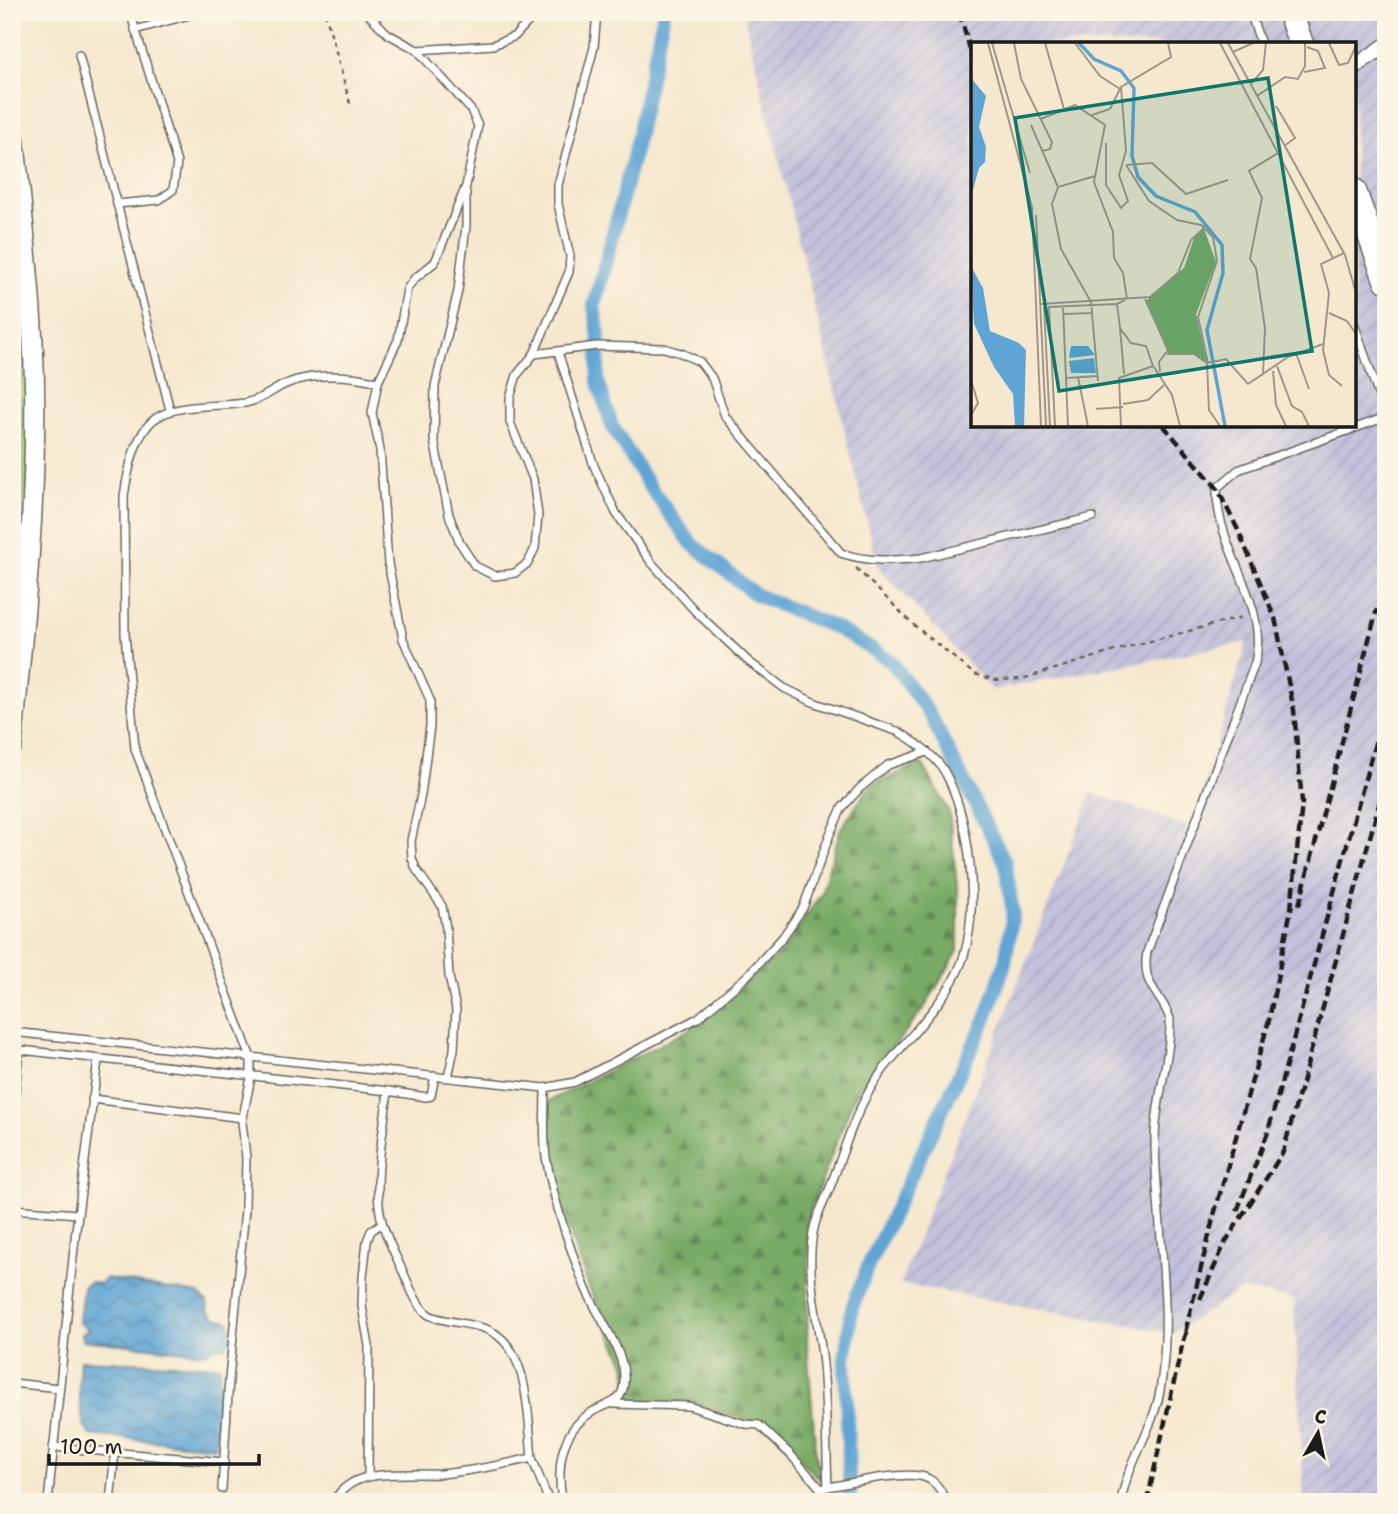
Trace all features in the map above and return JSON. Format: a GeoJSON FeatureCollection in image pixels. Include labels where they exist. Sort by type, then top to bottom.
{"type":"FeatureCollection","features":[{"type":"Feature","properties":{"kind":"highway"},"geometry":{"type":"LineString","coordinates":[[1356,197],[1386,280]]}},
{"type":"Feature","properties":{"kind":"main road"},"geometry":{"type":"LineString","coordinates":[[12,121],[33,345],[33,448],[25,607],[12,746]]}},
{"type":"Feature","properties":{"kind":"street"},"geometry":{"type":"LineString","coordinates":[[1356,66],[1386,45]]}},
{"type":"Feature","properties":{"kind":"lane"},"geometry":{"type":"LineString","coordinates":[[117,204],[159,200],[173,190],[177,163],[130,12]]}},
{"type":"Feature","properties":{"kind":"lane"},"geometry":{"type":"LineString","coordinates":[[135,30],[200,12]]}},
{"type":"Feature","properties":{"kind":"lane"},"geometry":{"type":"LineString","coordinates":[[366,12],[388,34],[417,50],[476,119],[477,134],[466,186],[435,262],[414,279],[407,289],[395,349],[377,382],[372,413],[380,450],[388,563],[403,639],[430,701],[432,716],[421,796],[411,841],[416,869],[442,906],[444,917],[449,976],[456,1009],[454,1050],[448,1077]]}},
{"type":"Feature","properties":{"kind":"lane"},"geometry":{"type":"LineString","coordinates":[[417,50],[493,45],[515,36],[537,12]]}},
{"type":"Feature","properties":{"kind":"lane"},"geometry":{"type":"LineString","coordinates":[[466,186],[466,226],[458,291],[435,386],[434,439],[449,515],[460,543],[475,566],[495,576],[515,573],[528,563],[535,548],[538,516],[533,479],[510,422],[510,398],[517,375],[534,354],[569,272],[570,256],[558,204],[558,185],[594,47],[597,12]]}},
{"type":"Feature","properties":{"kind":"lane"},"geometry":{"type":"LineString","coordinates":[[1250,12],[1260,42]]}},
{"type":"Feature","properties":{"kind":"lane"},"geometry":{"type":"LineString","coordinates":[[79,55],[170,410]]}},
{"type":"Feature","properties":{"kind":"lane"},"geometry":{"type":"LineString","coordinates":[[1121,1502],[1131,1468],[1153,1415],[1166,1346],[1155,1140],[1170,1019],[1168,1011],[1153,992],[1145,973],[1145,963],[1152,936],[1260,645],[1254,615],[1219,516],[1217,488],[1238,470],[1386,417],[1356,329]]}},
{"type":"Feature","properties":{"kind":"lane"},"geometry":{"type":"LineString","coordinates":[[534,354],[609,346],[664,348],[700,362],[712,378],[725,416],[841,553],[863,559],[921,558],[1093,517]]}},
{"type":"Feature","properties":{"kind":"lane"},"geometry":{"type":"LineString","coordinates":[[558,352],[594,466],[616,513],[652,562],[695,611],[748,661],[784,688],[813,702],[899,732],[927,752],[941,766],[962,813],[968,847],[971,931],[967,947],[953,981],[883,1070],[863,1100],[816,1221],[811,1287],[822,1356],[825,1488],[817,1502]]}},
{"type":"Feature","properties":{"kind":"lane"},"geometry":{"type":"LineString","coordinates":[[222,1489],[245,1209],[246,1158],[243,1118],[251,1077],[251,1058],[135,749],[125,634],[124,496],[140,439],[154,419],[170,410],[260,399],[291,383],[316,378],[355,375],[377,382]]}},
{"type":"Feature","properties":{"kind":"lane"},"geometry":{"type":"LineString","coordinates":[[12,1032],[545,1088],[575,1082],[698,1018],[746,976],[782,938],[803,908],[842,808],[887,765],[927,752]]}},
{"type":"Feature","properties":{"kind":"lane"},"geometry":{"type":"LineString","coordinates":[[12,1121],[16,1049],[426,1097],[430,1096],[435,1076]]}},
{"type":"Feature","properties":{"kind":"lane"},"geometry":{"type":"LineString","coordinates":[[48,1502],[78,1214],[98,1060]]}},
{"type":"Feature","properties":{"kind":"lane"},"geometry":{"type":"LineString","coordinates":[[545,1088],[546,1155],[561,1217],[587,1291],[624,1370],[623,1391],[614,1404]]}},
{"type":"Feature","properties":{"kind":"lane"},"geometry":{"type":"LineString","coordinates":[[388,1091],[379,1169],[382,1223],[409,1287],[429,1315],[486,1329],[498,1334],[510,1345],[520,1368],[532,1458],[549,1502]]}},
{"type":"Feature","properties":{"kind":"lane"},"geometry":{"type":"LineString","coordinates":[[92,1099],[243,1118]]}},
{"type":"Feature","properties":{"kind":"lane"},"geometry":{"type":"LineString","coordinates":[[12,1209],[78,1214]]}},
{"type":"Feature","properties":{"kind":"lane"},"geometry":{"type":"LineString","coordinates":[[368,1477],[369,1346],[362,1306],[363,1278],[367,1241],[371,1231],[382,1223]]}},
{"type":"Feature","properties":{"kind":"lane"},"geometry":{"type":"LineString","coordinates":[[12,1383],[60,1388]]}},
{"type":"Feature","properties":{"kind":"lane"},"geometry":{"type":"LineString","coordinates":[[562,1502],[559,1467],[565,1443],[575,1427],[590,1413],[614,1404],[690,1406],[745,1424],[760,1425],[825,1488]]}},
{"type":"Feature","properties":{"kind":"lane"},"geometry":{"type":"LineString","coordinates":[[53,1447],[224,1462]]}},
{"type":"Feature","properties":{"kind":"lane"},"geometry":{"type":"LineString","coordinates":[[110,1502],[115,1452]]}},
{"type":"Feature","properties":{"kind":"lane"},"geometry":{"type":"LineString","coordinates":[[333,1502],[346,1487],[368,1477],[462,1471],[532,1458]]}},
{"type":"Feature","properties":{"kind":"lane"},"geometry":{"type":"LineString","coordinates":[[825,1488],[920,1476],[938,1486],[945,1502]]}},
{"type":"Feature","properties":{"kind":"lane"},"geometry":{"type":"LineString","coordinates":[[1344,1502],[1386,1494]]}},
{"type":"Feature","properties":{"kind":"path"},"geometry":{"type":"LineString","coordinates":[[325,12],[351,107]]}},
{"type":"Feature","properties":{"kind":"path"},"geometry":{"type":"LineString","coordinates":[[841,553],[915,626],[974,674],[996,680],[1022,679],[1209,624],[1254,615]]}},
{"type":"Feature","properties":{"kind":"shaded area"},"geometry":{"type":"Polygon","coordinates":[[[743,12],[1386,12],[1386,1502],[1304,1502],[1294,1300],[1242,1289],[1173,1333],[900,1284],[1092,793],[1191,828],[1247,642],[993,690],[878,567],[743,12]]]}},
{"type":"Feature","properties":{"kind":"green space"},"geometry":{"type":"Polygon","coordinates":[[[12,170],[30,348],[30,450],[12,683],[12,170]]]}},
{"type":"Feature","properties":{"kind":"green space"},"geometry":{"type":"Polygon","coordinates":[[[922,763],[949,812],[958,895],[958,951],[924,1008],[854,1097],[809,1214],[807,1344],[816,1456],[824,1484],[766,1424],[690,1401],[623,1402],[628,1381],[626,1366],[589,1287],[564,1216],[549,1154],[549,1101],[687,1031],[782,952],[821,894],[841,828],[871,785],[922,763]]]}},
{"type":"Feature","properties":{"kind":"water"},"geometry":{"type":"Polygon","coordinates":[[[106,1278],[198,1294],[207,1302],[208,1311],[216,1318],[229,1321],[231,1339],[225,1347],[213,1347],[206,1353],[83,1340],[82,1334],[89,1329],[79,1323],[83,1287],[90,1282],[100,1284],[106,1278]]]}},
{"type":"Feature","properties":{"kind":"water"},"geometry":{"type":"Polygon","coordinates":[[[80,1360],[220,1366],[216,1447],[90,1435],[81,1410],[80,1360]]]}},
{"type":"Feature","properties":{"kind":"waterway"},"geometry":{"type":"LineString","coordinates":[[664,12],[634,153],[594,306],[599,337],[598,381],[612,426],[649,486],[692,544],[756,595],[838,629],[891,661],[930,715],[1005,862],[1013,912],[1005,963],[987,1016],[868,1266],[852,1308],[845,1360],[850,1502]]}},
{"type":"Feature","properties":{"kind":"railway"},"geometry":{"type":"LineString","coordinates":[[959,12],[971,52]]}},
{"type":"Feature","properties":{"kind":"railway"},"geometry":{"type":"LineString","coordinates":[[1165,427],[1217,488],[1275,618],[1294,710],[1302,803],[1291,909],[1269,1020],[1214,1215],[1184,1337]]}},
{"type":"Feature","properties":{"kind":"railway"},"geometry":{"type":"LineString","coordinates":[[1299,905],[1377,609]]}},
{"type":"Feature","properties":{"kind":"railway"},"geometry":{"type":"LineString","coordinates":[[1237,1211],[1267,1135],[1386,703]]}},
{"type":"Feature","properties":{"kind":"railway"},"geometry":{"type":"LineString","coordinates":[[1200,1299],[1226,1241],[1283,1152],[1386,779]]}},
{"type":"Feature","properties":{"kind":"railway"},"geometry":{"type":"LineString","coordinates":[[1147,1502],[1188,1328]]}}]}
